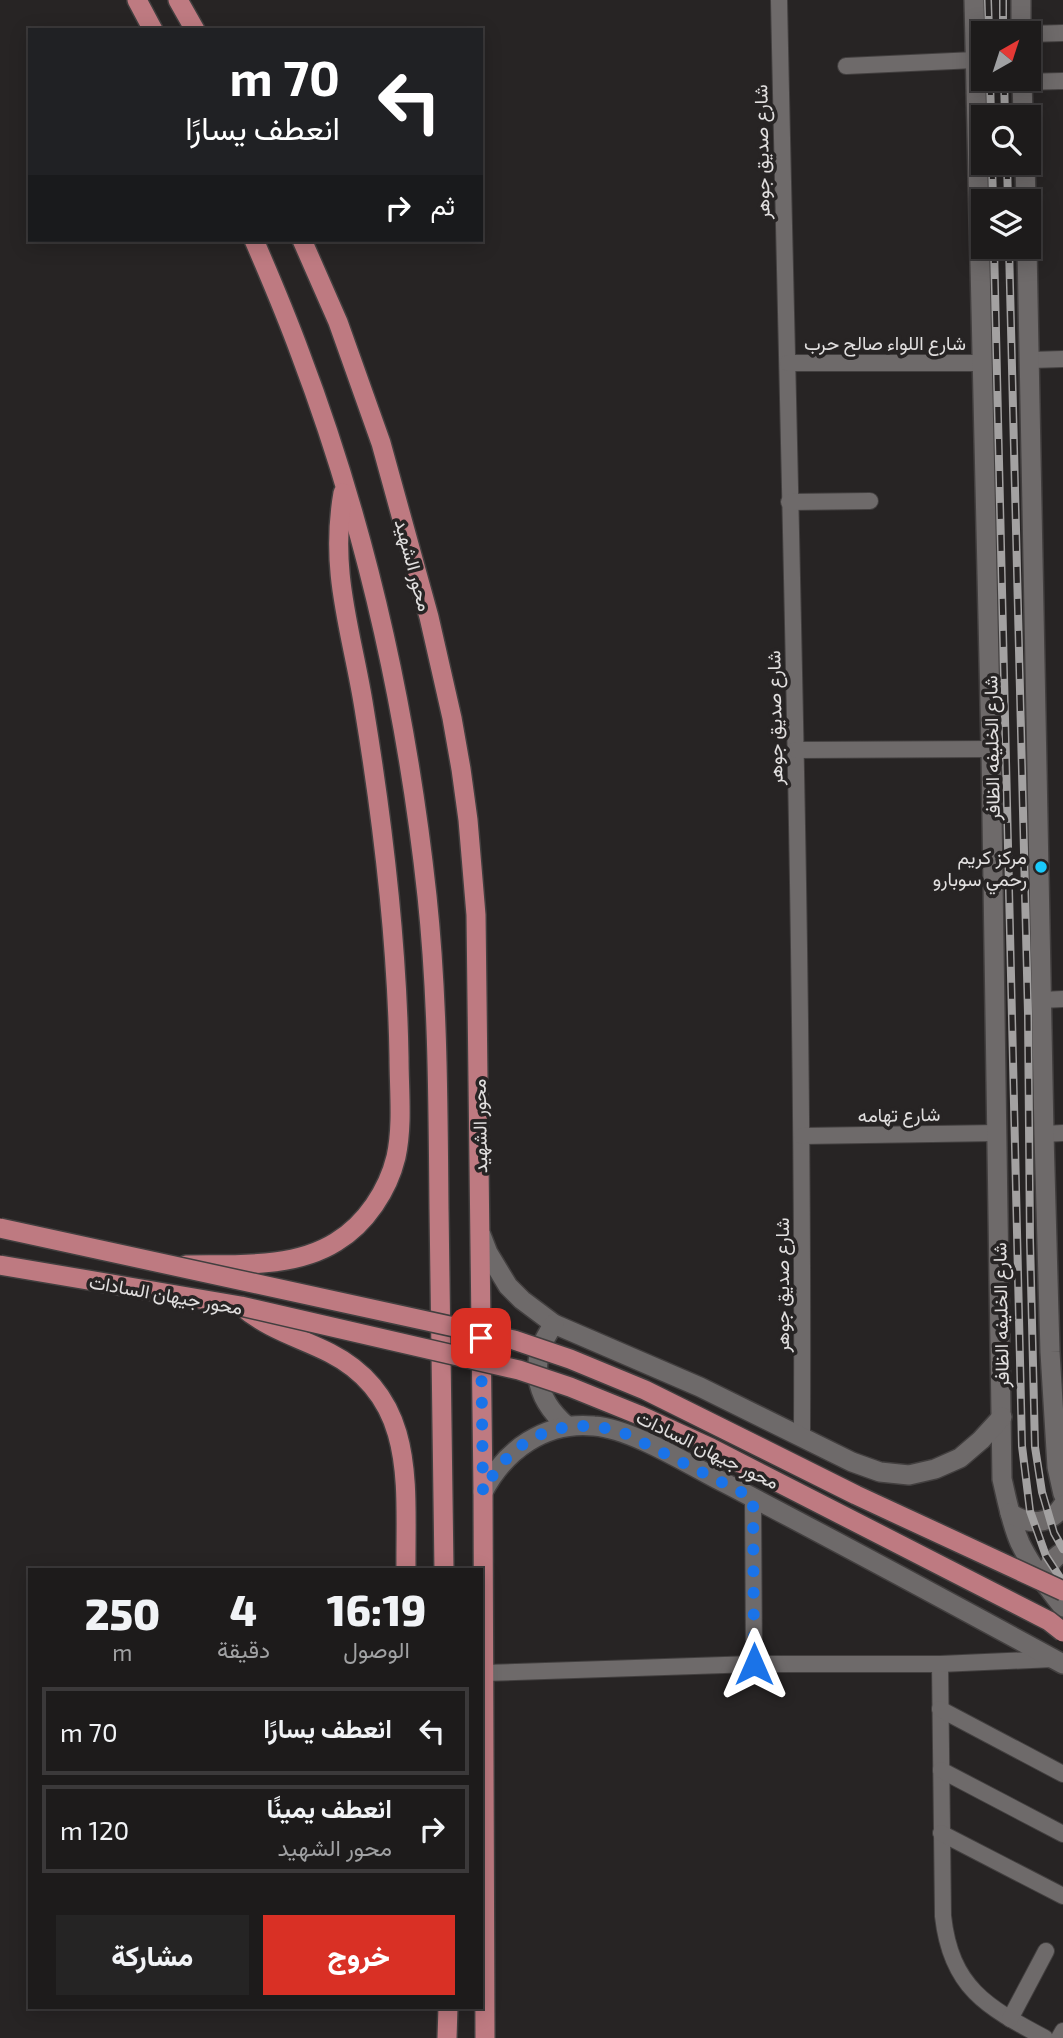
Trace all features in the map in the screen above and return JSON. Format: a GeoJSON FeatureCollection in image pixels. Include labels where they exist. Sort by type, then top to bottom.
{"type":"FeatureCollection","features":[{"type":"Feature","properties":{"kind":"main road"},"geometry":{"type":"LineString","coordinates":[[137,0],[152,28]]}},
{"type":"Feature","properties":{"kind":"main road"},"geometry":{"type":"LineString","coordinates":[[178,0],[194,28]]}},
{"type":"Feature","properties":{"kind":"main road"},"geometry":{"type":"LineString","coordinates":[[255,242],[300,353],[344,486],[377,607],[412,785],[427,896],[437,1021],[444,1568]]}},
{"type":"Feature","properties":{"kind":"main road","name":"محور الشهيد"},"geometry":{"type":"LineString","coordinates":[[303,242],[338,322],[381,443],[429,617],[452,718],[468,820],[477,915],[485,2038]]}},
{"type":"Feature","properties":{"kind":"main road"},"geometry":{"type":"LineString","coordinates":[[177,1266],[281,1261],[312,1253],[336,1242],[359,1224],[375,1204],[387,1182],[398,1146],[398,1005],[377,799],[364,706],[339,573],[338,529],[344,486]]}},
{"type":"Feature","properties":{"kind":"main road","name":"محور جيهان السادات"},"geometry":{"type":"LineString","coordinates":[[0,1228],[502,1337],[570,1359],[645,1390],[1055,1589]]}},
{"type":"Feature","properties":{"kind":"main road","name":"محور جيهان السادات"},"geometry":{"type":"LineString","coordinates":[[0,1265],[241,1306],[519,1370],[639,1415],[711,1448],[1036,1615],[1063,1632]]}},
{"type":"Feature","properties":{"kind":"main road"},"geometry":{"type":"LineString","coordinates":[[241,1306],[271,1328],[342,1360],[366,1379],[387,1406],[404,1453],[406,1568]]}},
{"type":"Feature","properties":{"kind":"main road"},"geometry":{"type":"LineString","coordinates":[[447,2038],[448,2009]]}},
{"type":"Feature","properties":{"kind":"street","name":"شارع صديق جوهر"},"geometry":{"type":"LineString","coordinates":[[779,0],[796,750],[802,1136],[802,1436]]}},
{"type":"Feature","properties":{"kind":"street","name":"شارع الخليفه الظافر"},"geometry":{"type":"LineString","coordinates":[[974,0],[974,21]]}},
{"type":"Feature","properties":{"kind":"street"},"geometry":{"type":"LineString","coordinates":[[1021,0],[1021,21]]}},
{"type":"Feature","properties":{"kind":"street"},"geometry":{"type":"LineString","coordinates":[[1041,34],[1063,33]]}},
{"type":"Feature","properties":{"kind":"street"},"geometry":{"type":"LineString","coordinates":[[846,66],[971,60]]}},
{"type":"Feature","properties":{"kind":"street"},"geometry":{"type":"LineString","coordinates":[[1041,80],[1063,81]]}},
{"type":"Feature","properties":{"kind":"street","name":"شارع الخليفه الظافر"},"geometry":{"type":"LineString","coordinates":[[976,91],[991,749],[1002,1479],[1020,1542],[1055,1589],[1063,1607]]}},
{"type":"Feature","properties":{"kind":"street"},"geometry":{"type":"LineString","coordinates":[[1027,259],[1042,1000],[1053,1133],[1057,1467],[1063,1494]]}},
{"type":"Feature","properties":{"kind":"street"},"geometry":{"type":"LineString","coordinates":[[1031,360],[1063,359]]}},
{"type":"Feature","properties":{"kind":"street","name":"شارع اللواء صالح حرب"},"geometry":{"type":"LineString","coordinates":[[788,363],[982,363]]}},
{"type":"Feature","properties":{"kind":"street"},"geometry":{"type":"LineString","coordinates":[[789,502],[870,501]]}},
{"type":"Feature","properties":{"kind":"street"},"geometry":{"type":"LineString","coordinates":[[796,750],[991,749]]}},
{"type":"Feature","properties":{"kind":"street"},"geometry":{"type":"LineString","coordinates":[[1042,1000],[1063,999]]}},
{"type":"Feature","properties":{"kind":"street","name":"شارع تهامه"},"geometry":{"type":"LineString","coordinates":[[802,1136],[997,1133]]}},
{"type":"Feature","properties":{"kind":"street"},"geometry":{"type":"LineString","coordinates":[[481,1235],[492,1262],[508,1286],[554,1324],[659,1368],[852,1462],[880,1472],[909,1475],[935,1469],[960,1458],[981,1440],[1002,1416]]}},
{"type":"Feature","properties":{"kind":"street"},"geometry":{"type":"LineString","coordinates":[[554,1324],[541,1346],[537,1371],[539,1384],[549,1408],[567,1426]]}},
{"type":"Feature","properties":{"kind":"street"},"geometry":{"type":"LineString","coordinates":[[483,1492],[499,1465],[536,1436],[567,1426],[595,1426],[622,1432],[753,1498],[1058,1662]]}},
{"type":"Feature","properties":{"kind":"street"},"geometry":{"type":"LineString","coordinates":[[753,1498],[754,1664]]}},
{"type":"Feature","properties":{"kind":"street"},"geometry":{"type":"LineString","coordinates":[[1010,1513],[1025,1521],[1042,1521],[1057,1514],[1063,1505]]}},
{"type":"Feature","properties":{"kind":"street"},"geometry":{"type":"LineString","coordinates":[[1055,1589],[1048,1568],[1052,1560],[1063,1552]]}},
{"type":"Feature","properties":{"kind":"street"},"geometry":{"type":"LineString","coordinates":[[484,1673],[754,1664],[1058,1662]]}},
{"type":"Feature","properties":{"kind":"street"},"geometry":{"type":"LineString","coordinates":[[940,1664],[943,1916],[949,1950],[964,1980],[988,2005],[1045,2038]]}},
{"type":"Feature","properties":{"kind":"street"},"geometry":{"type":"LineString","coordinates":[[940,1709],[1063,1774]]}},
{"type":"Feature","properties":{"kind":"street"},"geometry":{"type":"LineString","coordinates":[[941,1770],[1063,1834]]}},
{"type":"Feature","properties":{"kind":"street"},"geometry":{"type":"LineString","coordinates":[[941,1833],[1063,1896]]}},
{"type":"Feature","properties":{"kind":"street"},"geometry":{"type":"LineString","coordinates":[[1010,2019],[1046,1951]]}},
{"type":"Feature","properties":{"kind":"street"},"geometry":{"type":"LineString","coordinates":[[1059,2038],[1063,2031]]}},
{"type":"Feature","properties":{"kind":"railway"},"geometry":{"type":"LineString","coordinates":[[988,0],[989,21]]}},
{"type":"Feature","properties":{"kind":"railway"},"geometry":{"type":"LineString","coordinates":[[1003,0],[1003,21]]}},
{"type":"Feature","properties":{"kind":"railway"},"geometry":{"type":"LineString","coordinates":[[990,91],[991,105]]}},
{"type":"Feature","properties":{"kind":"railway"},"geometry":{"type":"LineString","coordinates":[[1004,91],[1005,105]]}},
{"type":"Feature","properties":{"kind":"railway"},"geometry":{"type":"LineString","coordinates":[[992,175],[993,189]]}},
{"type":"Feature","properties":{"kind":"railway"},"geometry":{"type":"LineString","coordinates":[[1007,175],[1008,189]]}},
{"type":"Feature","properties":{"kind":"railway"},"geometry":{"type":"LineString","coordinates":[[994,259],[1022,1446],[1030,1511],[1046,1556],[1063,1582]]}},
{"type":"Feature","properties":{"kind":"railway"},"geometry":{"type":"LineString","coordinates":[[1009,259],[1028,1013],[1035,1447],[1042,1492],[1054,1533],[1063,1549]]}},
{"type":"Feature","properties":{"kind":"place","name":"مركز كريم رحمي سوبارو"},"geometry":{"type":"Point","coordinates":[1041,867]}},
{"type":"Feature","properties":{"kind":"route"},"geometry":{"type":"LineString","coordinates":[[481,1338],[483,1492],[499,1465],[523,1444],[551,1430],[581,1425],[622,1432],[753,1498],[754,1664]]}}]}
